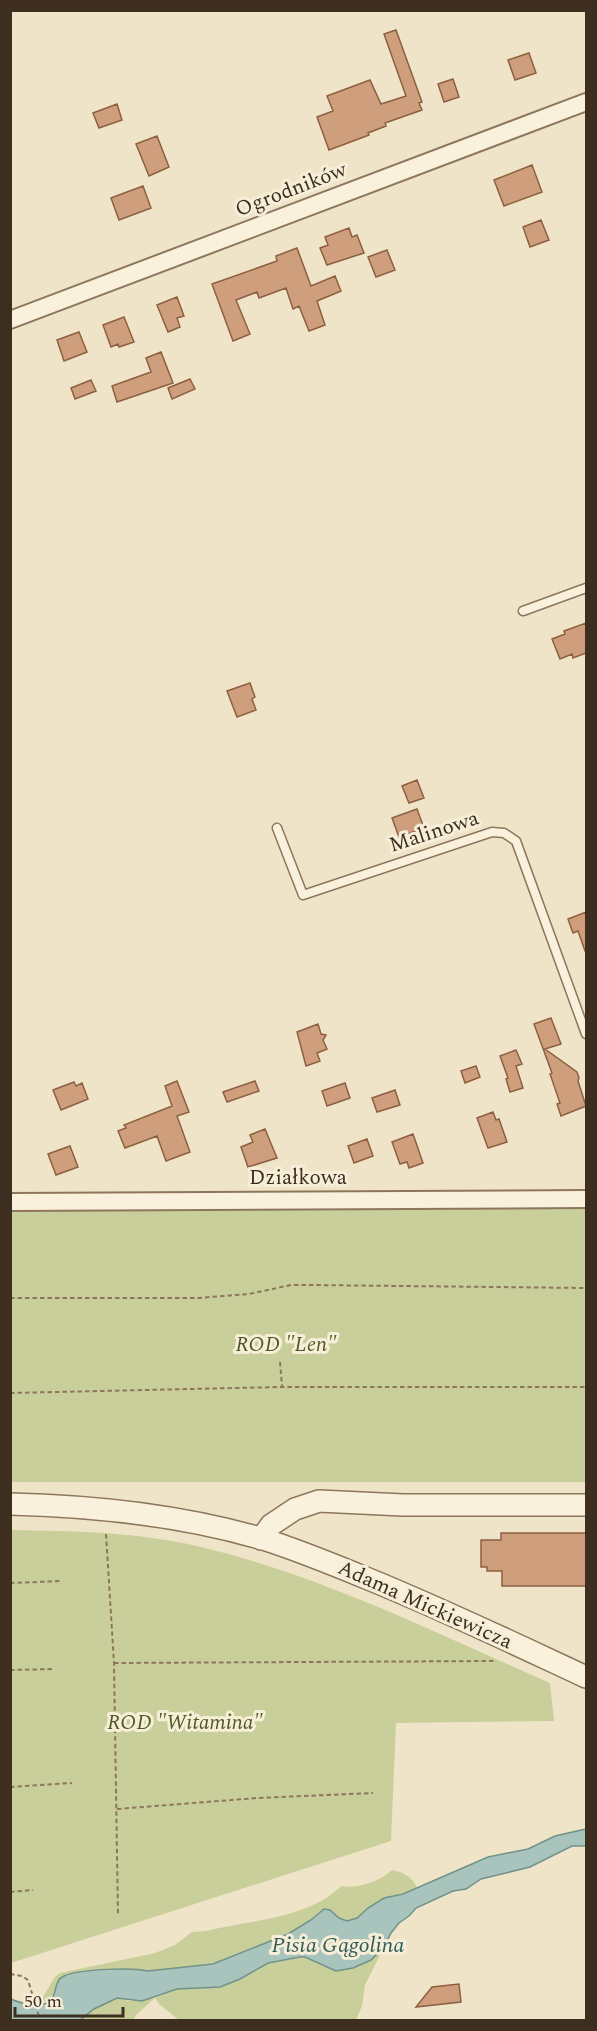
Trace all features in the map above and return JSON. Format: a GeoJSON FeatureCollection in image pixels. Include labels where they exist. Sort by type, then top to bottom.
{"type":"FeatureCollection","features":[{"type":"Feature","properties":{"kind":"street","name":"Ogrodników"},"geometry":{"type":"LineString","coordinates":[[10,320],[586,102]]}},
{"type":"Feature","properties":{"kind":"street","name":"Działkowa"},"geometry":{"type":"LineString","coordinates":[[10,1202],[586,1199]]}},
{"type":"Feature","properties":{"kind":"street"},"geometry":{"type":"LineString","coordinates":[[261,1539],[271,1525],[295,1509],[319,1500],[404,1505],[586,1505]]}},
{"type":"Feature","properties":{"kind":"street","name":"Adama Mickiewicza"},"geometry":{"type":"LineString","coordinates":[[10,1504],[119,1511],[178,1519],[261,1539],[300,1551],[421,1600],[586,1677]]}},
{"type":"Feature","properties":{"kind":"lane"},"geometry":{"type":"LineString","coordinates":[[523,611],[586,588]]}},
{"type":"Feature","properties":{"kind":"lane","name":"Malinowa"},"geometry":{"type":"LineString","coordinates":[[277,828],[303,895],[492,832],[504,833],[516,841],[586,1034]]}},
{"type":"Feature","properties":{"kind":"path"},"geometry":{"type":"LineString","coordinates":[[10,1298],[198,1298],[249,1294],[301,1285],[586,1288]]}},
{"type":"Feature","properties":{"kind":"path"},"geometry":{"type":"LineString","coordinates":[[280,1362],[282,1388]]}},
{"type":"Feature","properties":{"kind":"path"},"geometry":{"type":"LineString","coordinates":[[10,1393],[282,1388],[586,1387]]}},
{"type":"Feature","properties":{"kind":"path"},"geometry":{"type":"LineString","coordinates":[[106,1534],[114,1663],[117,1916]]}},
{"type":"Feature","properties":{"kind":"path"},"geometry":{"type":"LineString","coordinates":[[10,1583],[62,1581]]}},
{"type":"Feature","properties":{"kind":"path"},"geometry":{"type":"LineString","coordinates":[[114,1663],[495,1661]]}},
{"type":"Feature","properties":{"kind":"path"},"geometry":{"type":"LineString","coordinates":[[10,1670],[54,1669]]}},
{"type":"Feature","properties":{"kind":"path"},"geometry":{"type":"LineString","coordinates":[[10,1787],[72,1783]]}},
{"type":"Feature","properties":{"kind":"path"},"geometry":{"type":"LineString","coordinates":[[117,1809],[258,1798],[373,1793]]}},
{"type":"Feature","properties":{"kind":"path"},"geometry":{"type":"LineString","coordinates":[[10,1892],[33,1890]]}},
{"type":"Feature","properties":{"kind":"path"},"geometry":{"type":"LineString","coordinates":[[10,1974],[22,1976],[28,1980],[40,2020]]}},
{"type":"Feature","properties":{"kind":"green space","name":"ROD \"Len\""},"geometry":{"type":"Polygon","coordinates":[[[586,1205],[586,1482],[11,1482],[10,1209],[586,1205]]]}},
{"type":"Feature","properties":{"kind":"green space","name":"ROD \"Witamina\""},"geometry":{"type":"Polygon","coordinates":[[[11,1530],[82,1532],[154,1538],[201,1547],[291,1573],[378,1607],[550,1683],[554,1721],[396,1723],[391,1841],[11,1963],[11,1530]]]}},
{"type":"Feature","properties":{"kind":"green space"},"geometry":{"type":"Polygon","coordinates":[[[392,1870],[407,1876],[417,1888],[374,1904],[355,1919],[342,1919],[324,1909],[288,1934],[213,1964],[148,1971],[106,1969],[71,1974],[59,1980],[51,2000],[44,2002],[42,1999],[54,1978],[60,1973],[155,1953],[175,1945],[192,1932],[259,1921],[295,1912],[328,1897],[341,1886],[368,1884],[392,1870]]]}},
{"type":"Feature","properties":{"kind":"green space"},"geometry":{"type":"Polygon","coordinates":[[[384,1947],[365,1985],[362,2006],[356,2020],[179,2020],[155,1998],[177,1989],[204,1988],[240,1979],[268,1963],[305,1957],[336,1971],[371,1960],[384,1947]]]}},
{"type":"Feature","properties":{"kind":"green space"},"geometry":{"type":"Polygon","coordinates":[[[118,1998],[129,2001],[155,1998],[133,2020],[80,2020],[94,2009],[118,1998]]]}},
{"type":"Feature","properties":{"kind":"water","name":"Pisia Gągolina"},"geometry":{"type":"Polygon","coordinates":[[[586,1829],[586,1846],[572,1846],[530,1867],[481,1879],[466,1889],[453,1891],[416,1908],[399,1923],[384,1947],[371,1960],[353,1968],[336,1971],[305,1957],[300,1957],[268,1963],[220,1987],[177,1989],[142,2001],[117,1998],[94,2009],[80,2020],[11,2020],[11,1999],[31,2004],[47,2003],[53,1997],[59,1980],[64,1976],[93,1970],[148,1971],[213,1964],[288,1934],[324,1909],[330,1910],[339,1918],[347,1921],[357,1918],[384,1898],[403,1894],[488,1857],[528,1849],[555,1836],[586,1829]]]}},
{"type":"Feature","properties":{"kind":"building"},"geometry":{"type":"Polygon","coordinates":[[[396,30],[422,102],[419,103],[422,110],[385,123],[386,126],[368,133],[369,135],[329,150],[317,117],[333,111],[327,96],[370,80],[381,104],[406,96],[384,34],[396,30]]]}},
{"type":"Feature","properties":{"kind":"building"},"geometry":{"type":"Polygon","coordinates":[[[529,53],[536,73],[515,80],[508,60],[529,53]]]}},
{"type":"Feature","properties":{"kind":"building"},"geometry":{"type":"Polygon","coordinates":[[[453,79],[459,97],[444,102],[438,84],[453,79]]]}},
{"type":"Feature","properties":{"kind":"building"},"geometry":{"type":"Polygon","coordinates":[[[117,104],[122,120],[99,128],[93,113],[117,104]]]}},
{"type":"Feature","properties":{"kind":"building"},"geometry":{"type":"Polygon","coordinates":[[[157,136],[169,167],[149,176],[136,144],[157,136]]]}},
{"type":"Feature","properties":{"kind":"building"},"geometry":{"type":"Polygon","coordinates":[[[532,165],[542,192],[504,206],[494,180],[532,165]]]}},
{"type":"Feature","properties":{"kind":"building"},"geometry":{"type":"Polygon","coordinates":[[[143,186],[151,208],[119,220],[111,198],[143,186]]]}},
{"type":"Feature","properties":{"kind":"building"},"geometry":{"type":"Polygon","coordinates":[[[541,220],[549,240],[530,247],[523,227],[541,220]]]}},
{"type":"Feature","properties":{"kind":"building"},"geometry":{"type":"Polygon","coordinates":[[[349,228],[352,237],[357,235],[364,253],[327,265],[320,248],[328,245],[325,237],[349,228]]]}},
{"type":"Feature","properties":{"kind":"building"},"geometry":{"type":"Polygon","coordinates":[[[297,248],[311,286],[335,276],[341,291],[317,301],[325,325],[309,331],[299,306],[293,309],[286,288],[259,298],[257,292],[236,300],[250,334],[233,341],[212,284],[277,261],[276,256],[297,248]]]}},
{"type":"Feature","properties":{"kind":"building"},"geometry":{"type":"Polygon","coordinates":[[[387,250],[395,270],[376,277],[368,257],[387,250]]]}},
{"type":"Feature","properties":{"kind":"building"},"geometry":{"type":"Polygon","coordinates":[[[177,297],[184,316],[177,318],[180,327],[168,332],[157,305],[177,297]]]}},
{"type":"Feature","properties":{"kind":"building"},"geometry":{"type":"Polygon","coordinates":[[[124,317],[134,342],[111,347],[103,325],[124,317]]]}},
{"type":"Feature","properties":{"kind":"building"},"geometry":{"type":"Polygon","coordinates":[[[79,332],[87,352],[64,361],[57,340],[79,332]]]}},
{"type":"Feature","properties":{"kind":"building"},"geometry":{"type":"Polygon","coordinates":[[[161,352],[173,383],[117,402],[112,386],[151,372],[146,358],[161,352]]]}},
{"type":"Feature","properties":{"kind":"building"},"geometry":{"type":"Polygon","coordinates":[[[190,379],[195,389],[172,399],[168,388],[190,379]]]}},
{"type":"Feature","properties":{"kind":"building"},"geometry":{"type":"Polygon","coordinates":[[[91,380],[96,391],[75,399],[71,388],[91,380]]]}},
{"type":"Feature","properties":{"kind":"building"},"geometry":{"type":"Polygon","coordinates":[[[586,623],[586,653],[573,658],[572,654],[560,659],[552,639],[565,634],[564,631],[586,623]]]}},
{"type":"Feature","properties":{"kind":"building"},"geometry":{"type":"Polygon","coordinates":[[[250,683],[255,697],[252,699],[256,710],[237,717],[227,691],[250,683]]]}},
{"type":"Feature","properties":{"kind":"building"},"geometry":{"type":"Polygon","coordinates":[[[417,780],[424,798],[409,803],[402,786],[417,780]]]}},
{"type":"Feature","properties":{"kind":"building"},"geometry":{"type":"Polygon","coordinates":[[[417,809],[424,828],[399,837],[392,818],[417,809]]]}},
{"type":"Feature","properties":{"kind":"building"},"geometry":{"type":"Polygon","coordinates":[[[586,912],[585,951],[578,931],[573,933],[568,919],[586,912]]]}},
{"type":"Feature","properties":{"kind":"building"},"geometry":{"type":"Polygon","coordinates":[[[551,1018],[561,1044],[545,1049],[577,1072],[586,1106],[561,1116],[557,1104],[560,1103],[550,1074],[552,1073],[534,1024],[551,1018]]]}},
{"type":"Feature","properties":{"kind":"building"},"geometry":{"type":"Polygon","coordinates":[[[318,1024],[321,1034],[326,1035],[323,1040],[327,1049],[317,1053],[320,1061],[306,1066],[297,1032],[318,1024]]]}},
{"type":"Feature","properties":{"kind":"building"},"geometry":{"type":"Polygon","coordinates":[[[516,1050],[522,1064],[516,1066],[523,1088],[510,1092],[506,1079],[508,1078],[500,1056],[516,1050]]]}},
{"type":"Feature","properties":{"kind":"building"},"geometry":{"type":"Polygon","coordinates":[[[476,1066],[480,1077],[465,1083],[461,1071],[476,1066]]]}},
{"type":"Feature","properties":{"kind":"building"},"geometry":{"type":"Polygon","coordinates":[[[177,1081],[189,1112],[177,1116],[190,1152],[166,1161],[157,1136],[125,1148],[118,1131],[126,1128],[124,1125],[172,1106],[165,1086],[177,1081]]]}},
{"type":"Feature","properties":{"kind":"building"},"geometry":{"type":"Polygon","coordinates":[[[255,1081],[259,1091],[227,1102],[223,1092],[255,1081]]]}},
{"type":"Feature","properties":{"kind":"building"},"geometry":{"type":"Polygon","coordinates":[[[74,1082],[76,1086],[82,1083],[88,1099],[61,1110],[53,1090],[74,1082]]]}},
{"type":"Feature","properties":{"kind":"building"},"geometry":{"type":"Polygon","coordinates":[[[345,1083],[350,1098],[327,1106],[322,1091],[345,1083]]]}},
{"type":"Feature","properties":{"kind":"building"},"geometry":{"type":"Polygon","coordinates":[[[395,1090],[400,1105],[377,1112],[372,1098],[395,1090]]]}},
{"type":"Feature","properties":{"kind":"building"},"geometry":{"type":"Polygon","coordinates":[[[493,1112],[496,1120],[499,1119],[507,1142],[488,1148],[477,1118],[493,1112]]]}},
{"type":"Feature","properties":{"kind":"building"},"geometry":{"type":"Polygon","coordinates":[[[265,1129],[277,1158],[248,1167],[241,1147],[253,1142],[250,1135],[265,1129]]]}},
{"type":"Feature","properties":{"kind":"building"},"geometry":{"type":"Polygon","coordinates":[[[413,1134],[423,1163],[409,1168],[407,1162],[400,1164],[392,1142],[413,1134]]]}},
{"type":"Feature","properties":{"kind":"building"},"geometry":{"type":"Polygon","coordinates":[[[367,1139],[373,1156],[354,1163],[348,1146],[367,1139]]]}},
{"type":"Feature","properties":{"kind":"building"},"geometry":{"type":"Polygon","coordinates":[[[70,1146],[78,1167],[56,1175],[48,1154],[70,1146]]]}},
{"type":"Feature","properties":{"kind":"building"},"geometry":{"type":"Polygon","coordinates":[[[501,1533],[586,1533],[586,1586],[502,1586],[502,1571],[487,1571],[487,1567],[481,1567],[481,1540],[501,1540],[501,1533]]]}},
{"type":"Feature","properties":{"kind":"building"},"geometry":{"type":"Polygon","coordinates":[[[459,1984],[461,2002],[416,2007],[432,1987],[459,1984]]]}}]}
